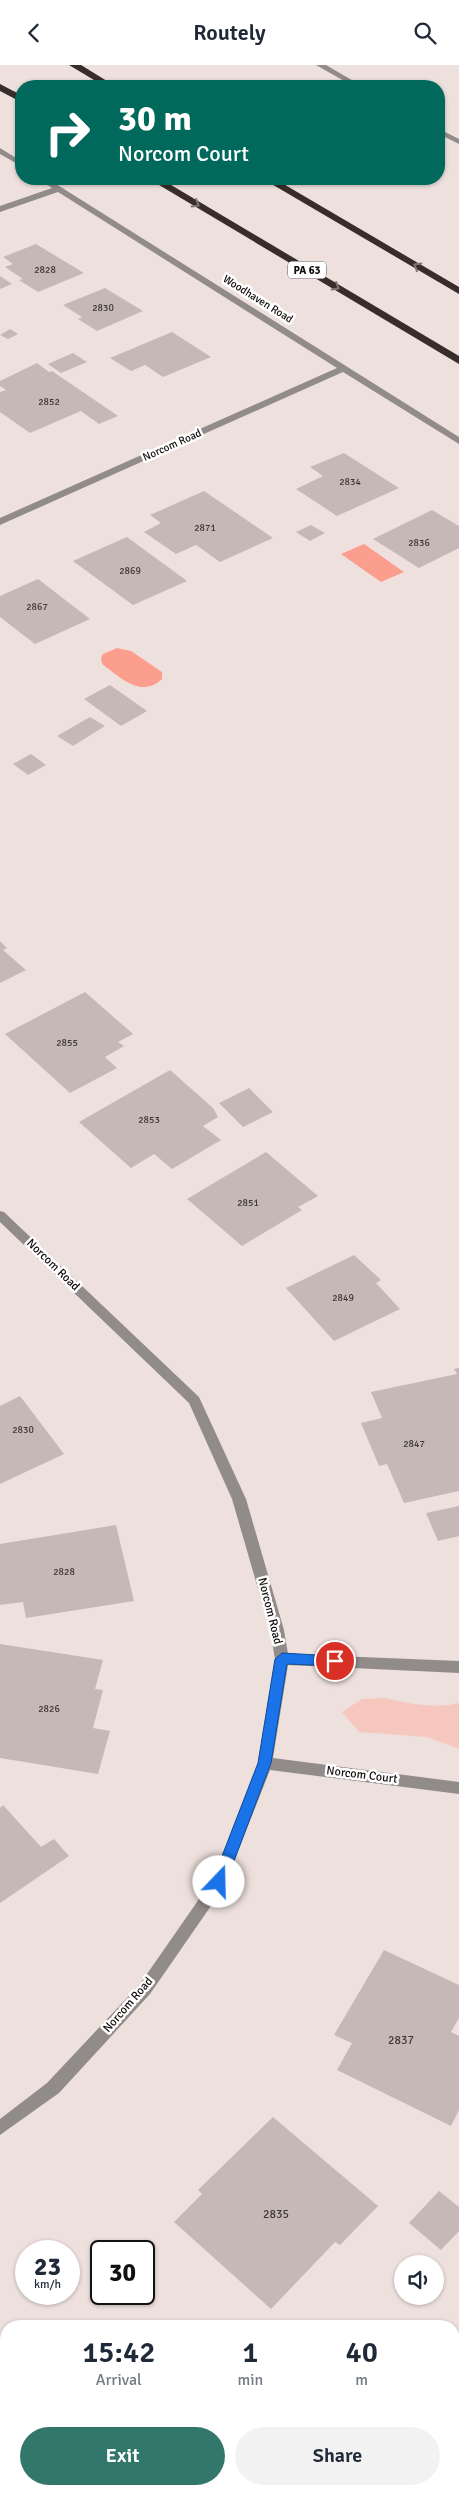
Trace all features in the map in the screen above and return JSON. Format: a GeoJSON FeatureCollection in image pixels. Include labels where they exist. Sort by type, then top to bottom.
{"type":"FeatureCollection","features":[{"type":"Feature","properties":{"kind":"highway"},"geometry":{"type":"LineString","coordinates":[[74,65],[100,80]]}},
{"type":"Feature","properties":{"kind":"highway"},"geometry":{"type":"LineString","coordinates":[[0,87],[15,96]]}},
{"type":"Feature","properties":{"kind":"highway","name":"PA 63"},"geometry":{"type":"LineString","coordinates":[[164,185],[459,361]]}},
{"type":"Feature","properties":{"kind":"highway"},"geometry":{"type":"LineString","coordinates":[[278,185],[459,291]]}},
{"type":"Feature","properties":{"kind":"street"},"geometry":{"type":"LineString","coordinates":[[320,65],[347,80]]}},
{"type":"Feature","properties":{"kind":"street"},"geometry":{"type":"LineString","coordinates":[[445,134],[459,142]]}},
{"type":"Feature","properties":{"kind":"street"},"geometry":{"type":"LineString","coordinates":[[0,151],[15,161]]}},
{"type":"Feature","properties":{"kind":"street","name":"Woodhaven Road"},"geometry":{"type":"LineString","coordinates":[[53,185],[459,441]]}},
{"type":"Feature","properties":{"kind":"street"},"geometry":{"type":"LineString","coordinates":[[0,209],[59,189]]}},
{"type":"Feature","properties":{"kind":"street","name":"Norcom Road"},"geometry":{"type":"LineString","coordinates":[[0,522],[344,368]]}},
{"type":"Feature","properties":{"kind":"street","name":"Norcom Road"},"geometry":{"type":"LineString","coordinates":[[0,1215],[194,1400],[239,1499],[276,1630],[282,1659],[264,1763],[219,1882],[145,1989],[53,2088],[0,2128]]}},
{"type":"Feature","properties":{"kind":"street"},"geometry":{"type":"LineString","coordinates":[[282,1659],[459,1667]]}},
{"type":"Feature","properties":{"kind":"street","name":"Norcom Court"},"geometry":{"type":"LineString","coordinates":[[264,1763],[459,1788]]}},
{"type":"Feature","properties":{"kind":"shaded area"},"geometry":{"type":"Polygon","coordinates":[[[364,544],[404,572],[381,582],[341,554],[364,544]]]}},
{"type":"Feature","properties":{"kind":"shaded area"},"geometry":{"type":"Polygon","coordinates":[[[117,648],[131,651],[162,672],[162,679],[154,685],[146,687],[123,680],[102,664],[101,658],[103,654],[117,648]]]}},
{"type":"Feature","properties":{"kind":"shaded area"},"geometry":{"type":"Polygon","coordinates":[[[386,1698],[431,1706],[459,1703],[459,1749],[427,1737],[359,1732],[342,1712],[362,1699],[386,1698]]]}},
{"type":"Feature","properties":{"kind":"building"},"geometry":{"type":"Polygon","coordinates":[[[36,244],[84,273],[38,292],[19,280],[23,279],[5,267],[13,264],[3,257],[36,244]]]}},
{"type":"Feature","properties":{"kind":"building"},"geometry":{"type":"Polygon","coordinates":[[[0,276],[12,284],[0,289],[0,276]]]}},
{"type":"Feature","properties":{"kind":"building"},"geometry":{"type":"Polygon","coordinates":[[[105,288],[143,311],[97,331],[78,319],[82,317],[63,305],[105,288]]]}},
{"type":"Feature","properties":{"kind":"building"},"geometry":{"type":"Polygon","coordinates":[[[10,329],[18,334],[8,339],[0,335],[10,329]]]}},
{"type":"Feature","properties":{"kind":"building"},"geometry":{"type":"Polygon","coordinates":[[[172,332],[211,357],[163,377],[145,365],[131,371],[110,358],[172,332]]]}},
{"type":"Feature","properties":{"kind":"building"},"geometry":{"type":"Polygon","coordinates":[[[73,353],[87,362],[61,373],[48,364],[73,353]]]}},
{"type":"Feature","properties":{"kind":"building"},"geometry":{"type":"Polygon","coordinates":[[[37,363],[49,372],[52,371],[118,416],[99,424],[81,411],[30,433],[0,412],[0,392],[6,390],[0,386],[0,381],[37,363]]]}},
{"type":"Feature","properties":{"kind":"building"},"geometry":{"type":"Polygon","coordinates":[[[344,453],[399,488],[337,516],[296,489],[323,476],[310,467],[344,453]]]}},
{"type":"Feature","properties":{"kind":"building"},"geometry":{"type":"Polygon","coordinates":[[[204,491],[273,538],[220,562],[196,545],[176,554],[144,532],[161,523],[150,515],[204,491]]]}},
{"type":"Feature","properties":{"kind":"building"},"geometry":{"type":"Polygon","coordinates":[[[432,510],[459,526],[459,548],[419,568],[373,539],[432,510]]]}},
{"type":"Feature","properties":{"kind":"building"},"geometry":{"type":"Polygon","coordinates":[[[311,525],[325,533],[310,541],[296,532],[311,525]]]}},
{"type":"Feature","properties":{"kind":"building"},"geometry":{"type":"Polygon","coordinates":[[[127,537],[187,581],[133,605],[73,561],[127,537]]]}},
{"type":"Feature","properties":{"kind":"building"},"geometry":{"type":"Polygon","coordinates":[[[38,579],[90,619],[35,644],[0,617],[0,596],[38,579]]]}},
{"type":"Feature","properties":{"kind":"building"},"geometry":{"type":"Polygon","coordinates":[[[110,685],[147,711],[121,726],[84,699],[110,685]]]}},
{"type":"Feature","properties":{"kind":"building"},"geometry":{"type":"Polygon","coordinates":[[[90,717],[105,726],[73,746],[57,736],[90,717]]]}},
{"type":"Feature","properties":{"kind":"building"},"geometry":{"type":"Polygon","coordinates":[[[31,754],[46,765],[28,775],[13,764],[31,754]]]}},
{"type":"Feature","properties":{"kind":"building"},"geometry":{"type":"Polygon","coordinates":[[[0,941],[7,948],[3,950],[26,970],[0,983],[0,941]]]}},
{"type":"Feature","properties":{"kind":"building"},"geometry":{"type":"Polygon","coordinates":[[[85,992],[133,1034],[118,1042],[124,1046],[105,1057],[117,1068],[70,1093],[5,1034],[85,992]]]}},
{"type":"Feature","properties":{"kind":"building"},"geometry":{"type":"Polygon","coordinates":[[[170,1070],[213,1108],[218,1117],[203,1126],[221,1140],[172,1169],[154,1154],[131,1168],[79,1122],[170,1070]]]}},
{"type":"Feature","properties":{"kind":"building"},"geometry":{"type":"Polygon","coordinates":[[[249,1088],[273,1112],[243,1127],[219,1103],[249,1088]]]}},
{"type":"Feature","properties":{"kind":"building"},"geometry":{"type":"Polygon","coordinates":[[[266,1152],[318,1196],[298,1207],[302,1210],[242,1246],[187,1199],[266,1152]]]}},
{"type":"Feature","properties":{"kind":"building"},"geometry":{"type":"Polygon","coordinates":[[[354,1255],[381,1280],[376,1283],[400,1309],[334,1341],[286,1288],[354,1255]]]}},
{"type":"Feature","properties":{"kind":"building"},"geometry":{"type":"Polygon","coordinates":[[[459,1368],[459,1491],[404,1503],[387,1464],[379,1466],[361,1423],[382,1418],[371,1392],[457,1374],[454,1369],[459,1368]]]}},
{"type":"Feature","properties":{"kind":"building"},"geometry":{"type":"Polygon","coordinates":[[[20,1396],[64,1454],[0,1484],[0,1406],[20,1396]]]}},
{"type":"Feature","properties":{"kind":"building"},"geometry":{"type":"Polygon","coordinates":[[[459,1506],[459,1536],[438,1541],[426,1513],[459,1506]]]}},
{"type":"Feature","properties":{"kind":"building"},"geometry":{"type":"Polygon","coordinates":[[[116,1525],[134,1601],[26,1618],[23,1602],[0,1605],[0,1544],[116,1525]]]}},
{"type":"Feature","properties":{"kind":"building"},"geometry":{"type":"Polygon","coordinates":[[[0,1644],[103,1660],[95,1689],[103,1690],[93,1728],[110,1731],[98,1774],[0,1758],[0,1644]]]}},
{"type":"Feature","properties":{"kind":"building"},"geometry":{"type":"Polygon","coordinates":[[[3,1805],[41,1847],[54,1839],[69,1856],[0,1903],[0,1808],[3,1805]]]}},
{"type":"Feature","properties":{"kind":"building"},"geometry":{"type":"Polygon","coordinates":[[[384,1950],[459,1985],[459,2018],[451,2032],[459,2036],[459,2110],[451,2126],[337,2070],[352,2043],[334,2035],[384,1950]]]}},
{"type":"Feature","properties":{"kind":"building"},"geometry":{"type":"Polygon","coordinates":[[[273,2117],[378,2206],[340,2245],[335,2242],[271,2309],[174,2222],[202,2194],[198,2190],[273,2117]]]}},
{"type":"Feature","properties":{"kind":"building"},"geometry":{"type":"Polygon","coordinates":[[[439,2191],[459,2207],[459,2231],[441,2250],[409,2223],[439,2191]]]}},
{"type":"Feature","properties":{"kind":"route"},"geometry":{"type":"LineString","coordinates":[[219,1882],[264,1763],[282,1659],[335,1661]]}}]}
